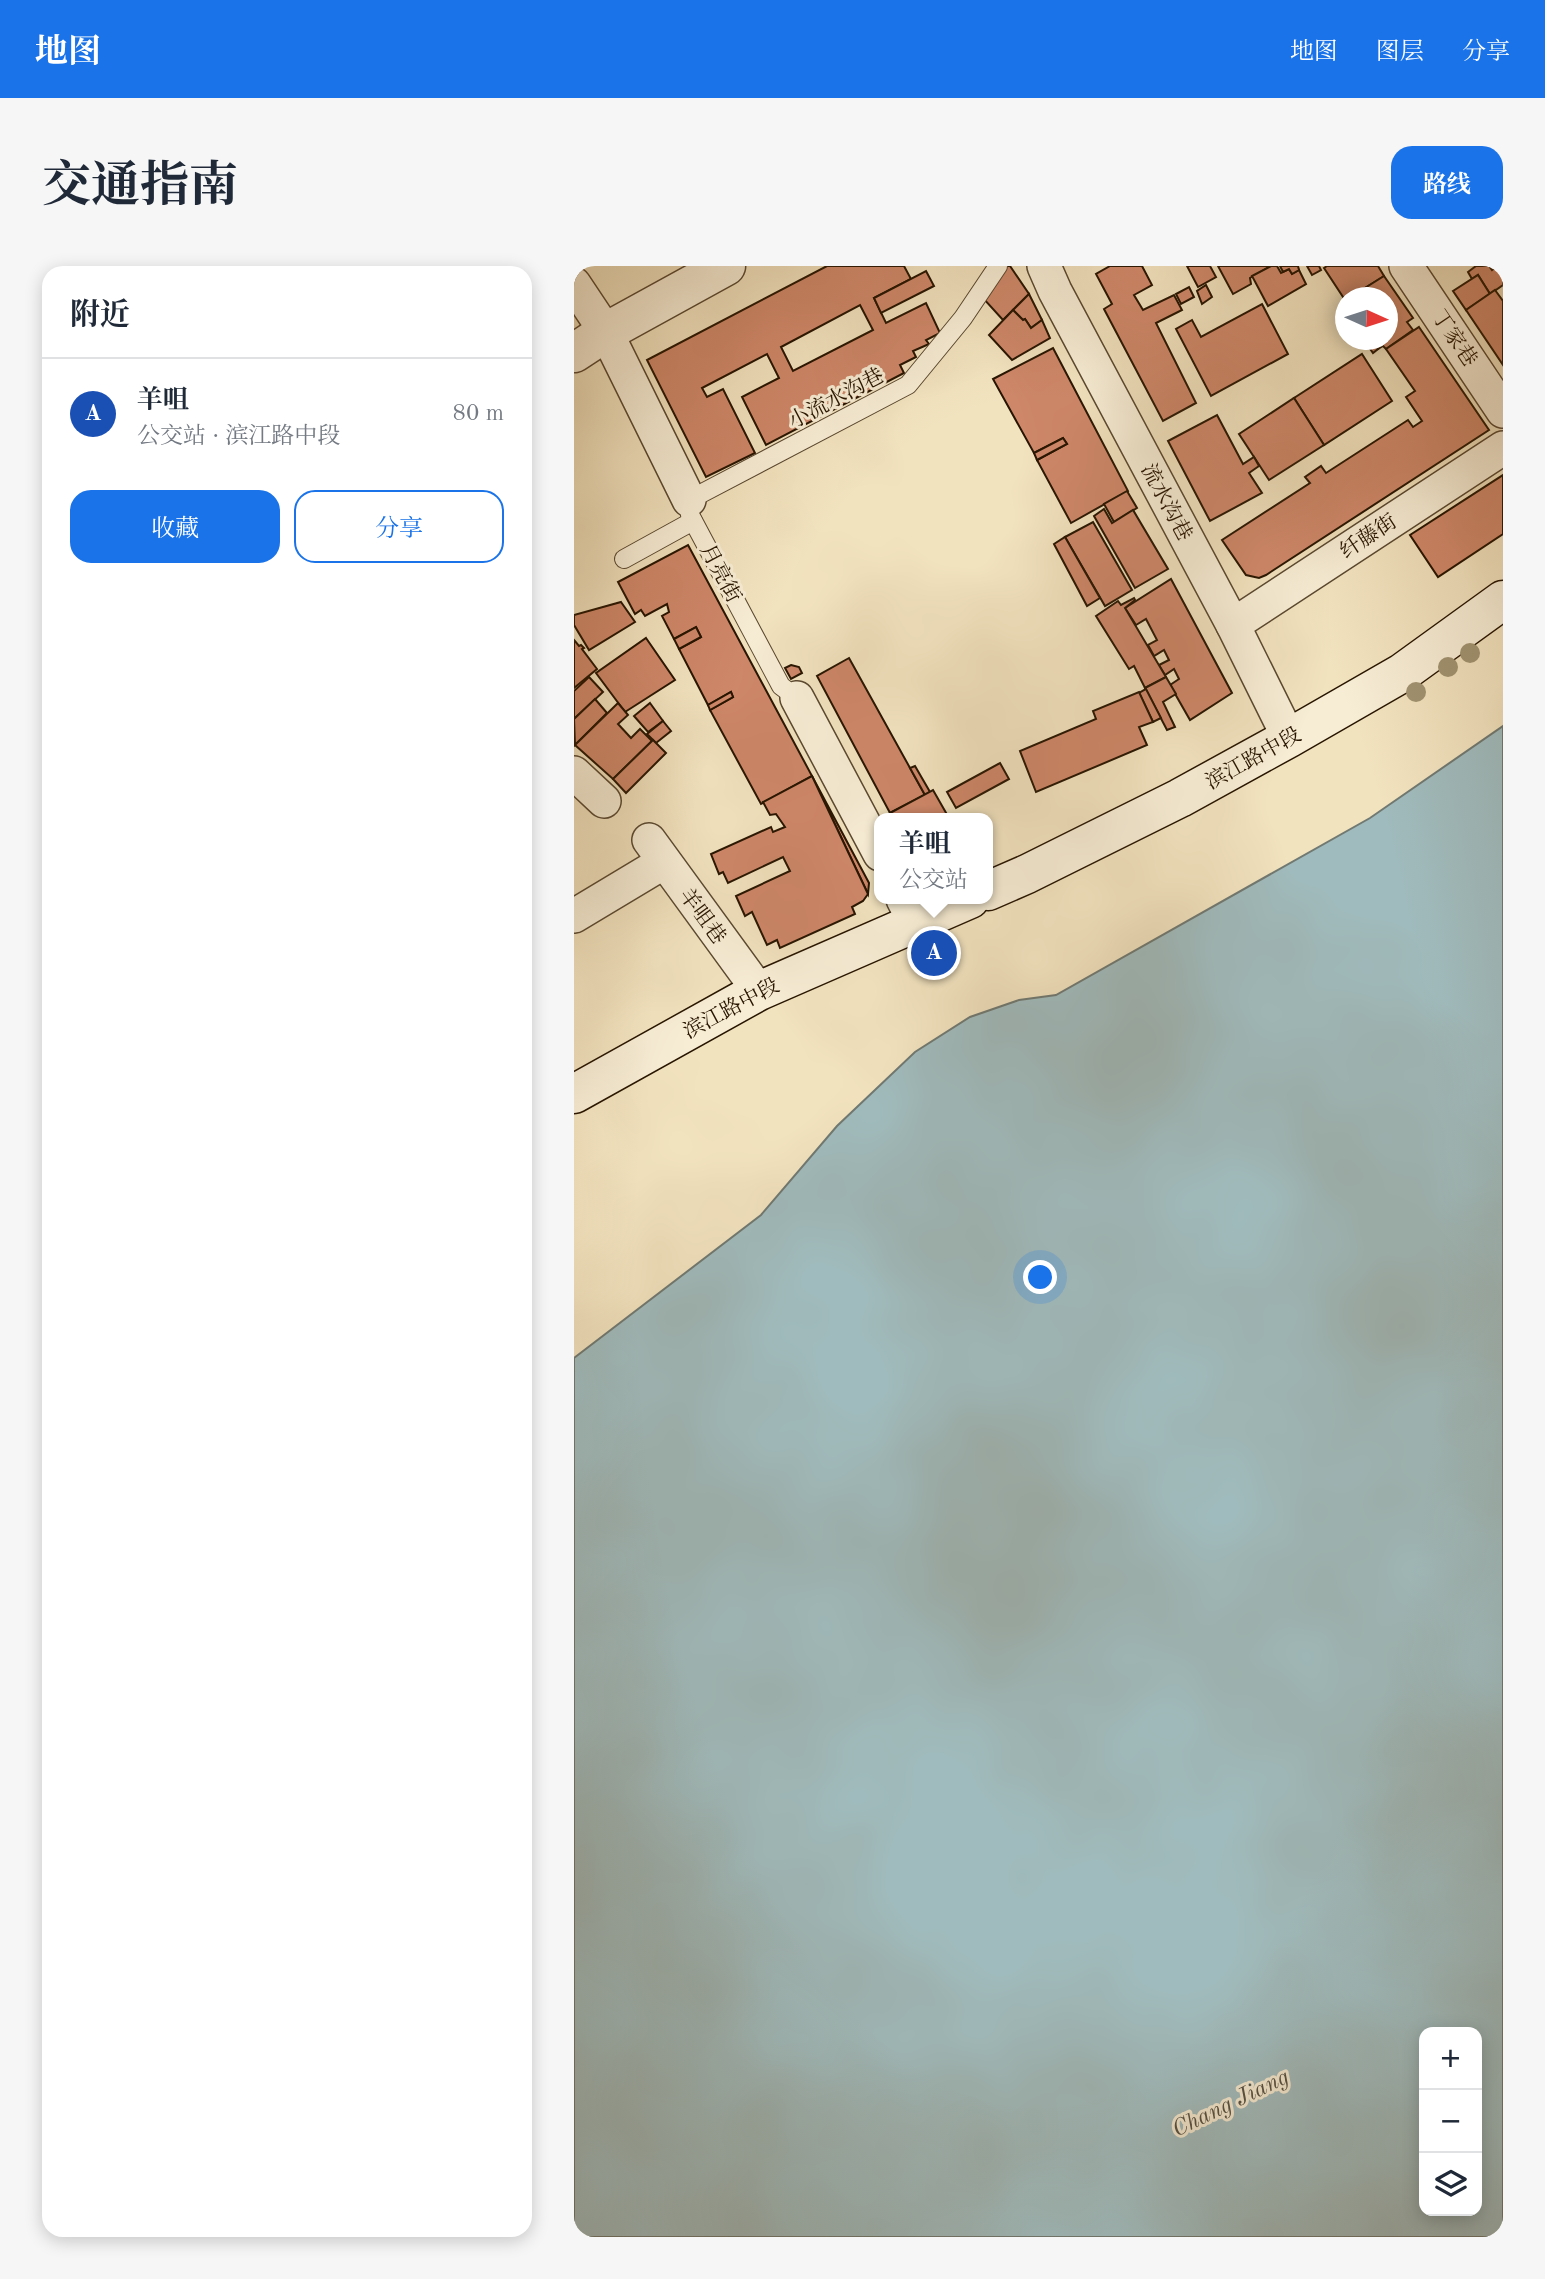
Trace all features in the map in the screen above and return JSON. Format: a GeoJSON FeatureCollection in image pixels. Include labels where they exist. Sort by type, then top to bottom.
{"type":"FeatureCollection","features":[{"type":"Feature","properties":{"kind":"main road"},"geometry":{"type":"LineString","coordinates":[[574,354],[606,332],[726,266]]}},
{"type":"Feature","properties":{"kind":"main road","name":"滨江路中段"},"geometry":{"type":"LineString","coordinates":[[993,889],[1180,798],[1289,738],[1402,673],[1503,600]]}},
{"type":"Feature","properties":{"kind":"main road","name":"滨江路中段"},"geometry":{"type":"LineString","coordinates":[[574,1094],[909,911],[945,904]]}},
{"type":"Feature","properties":{"kind":"street","name":"流水沟巷"},"geometry":{"type":"LineString","coordinates":[[1044,266],[1126,427],[1233,625],[1289,738]]}},
{"type":"Feature","properties":{"kind":"street","name":"丁家巷"},"geometry":{"type":"LineString","coordinates":[[1406,266],[1503,411]]}},
{"type":"Feature","properties":{"kind":"street","name":"月亮街"},"geometry":{"type":"LineString","coordinates":[[574,284],[606,332],[691,511]]}},
{"type":"Feature","properties":{"kind":"street","name":"纤藤街"},"geometry":{"type":"LineString","coordinates":[[1233,625],[1503,448]]}},
{"type":"Feature","properties":{"kind":"street","name":"月亮街"},"geometry":{"type":"LineString","coordinates":[[797,698],[874,843]]}},
{"type":"Feature","properties":{"kind":"street"},"geometry":{"type":"LineString","coordinates":[[574,774],[604,801]]}},
{"type":"Feature","properties":{"kind":"street","name":"羊咀巷"},"geometry":{"type":"LineString","coordinates":[[574,916],[656,851],[759,991]]}},
{"type":"Feature","properties":{"kind":"lane","name":"小流水沟巷"},"geometry":{"type":"LineString","coordinates":[[624,559],[691,511],[908,385],[963,318],[998,266]]}},
{"type":"Feature","properties":{"kind":"lane","name":"月亮街"},"geometry":{"type":"LineString","coordinates":[[691,511],[781,685],[797,698]]}},
{"type":"Feature","properties":{"kind":"water","name":"Chang Jiang"},"geometry":{"type":"Polygon","coordinates":[[[1503,726],[1503,2237],[574,2237],[574,1358],[761,1215],[837,1126],[915,1052],[970,1017],[1019,1000],[1056,995],[1370,818],[1503,726]]]}},
{"type":"Feature","properties":{"kind":"building"},"geometry":{"type":"Polygon","coordinates":[[[827,266],[904,266],[911,279],[874,298],[886,323],[926,303],[940,333],[926,340],[929,344],[913,351],[916,357],[900,365],[904,373],[766,445],[742,397],[779,378],[767,354],[702,388],[707,397],[723,389],[755,453],[706,477],[647,360],[827,266]],[[860,305],[781,347],[793,371],[873,330],[860,305]]]}},
{"type":"Feature","properties":{"kind":"building"},"geometry":{"type":"Polygon","coordinates":[[[1001,266],[1010,266],[1029,294],[1003,320],[982,297],[1001,266]]]}},
{"type":"Feature","properties":{"kind":"building"},"geometry":{"type":"Polygon","coordinates":[[[1110,266],[1142,266],[1152,285],[1134,295],[1143,310],[1174,295],[1182,310],[1156,323],[1196,403],[1163,421],[1104,309],[1112,304],[1096,274],[1110,266]]]}},
{"type":"Feature","properties":{"kind":"building"},"geometry":{"type":"Polygon","coordinates":[[[1187,266],[1210,266],[1216,277],[1198,287],[1187,266]]]}},
{"type":"Feature","properties":{"kind":"building"},"geometry":{"type":"Polygon","coordinates":[[[1218,266],[1271,266],[1250,278],[1251,284],[1233,294],[1218,266]]]}},
{"type":"Feature","properties":{"kind":"building"},"geometry":{"type":"Polygon","coordinates":[[[1271,266],[1277,266],[1281,273],[1289,269],[1292,274],[1299,270],[1306,284],[1268,306],[1252,276],[1271,266]]]}},
{"type":"Feature","properties":{"kind":"building"},"geometry":{"type":"Polygon","coordinates":[[[1280,266],[1298,266],[1299,270],[1292,274],[1289,269],[1283,272],[1280,266]]]}},
{"type":"Feature","properties":{"kind":"building"},"geometry":{"type":"Polygon","coordinates":[[[1307,266],[1319,266],[1321,270],[1312,275],[1307,266]]]}},
{"type":"Feature","properties":{"kind":"building"},"geometry":{"type":"Polygon","coordinates":[[[1378,266],[1384,276],[1366,287],[1336,287],[1324,268],[1378,266]]]}},
{"type":"Feature","properties":{"kind":"building"},"geometry":{"type":"Polygon","coordinates":[[[1476,266],[1489,266],[1492,270],[1503,266],[1503,285],[1490,294],[1478,275],[1472,279],[1468,272],[1476,266]]]}},
{"type":"Feature","properties":{"kind":"building"},"geometry":{"type":"Polygon","coordinates":[[[926,271],[934,286],[881,313],[874,298],[926,271]]]}},
{"type":"Feature","properties":{"kind":"building"},"geometry":{"type":"Polygon","coordinates":[[[1478,275],[1490,294],[1466,310],[1453,291],[1478,275]]]}},
{"type":"Feature","properties":{"kind":"building"},"geometry":{"type":"Polygon","coordinates":[[[1384,276],[1392,287],[1366,287],[1384,276]]]}},
{"type":"Feature","properties":{"kind":"building"},"geometry":{"type":"Polygon","coordinates":[[[1206,285],[1212,297],[1202,304],[1197,291],[1206,285]]]}},
{"type":"Feature","properties":{"kind":"building"},"geometry":{"type":"Polygon","coordinates":[[[1189,287],[1194,297],[1181,304],[1176,294],[1189,287]]]}},
{"type":"Feature","properties":{"kind":"building"},"geometry":{"type":"Polygon","coordinates":[[[1495,290],[1503,301],[1503,365],[1466,310],[1495,290]]]}},
{"type":"Feature","properties":{"kind":"building"},"geometry":{"type":"Polygon","coordinates":[[[1029,294],[1042,320],[1031,328],[1025,319],[1013,310],[1029,294]]]}},
{"type":"Feature","properties":{"kind":"building"},"geometry":{"type":"Polygon","coordinates":[[[1398,296],[1413,318],[1407,322],[1413,330],[1398,341],[1398,296]]]}},
{"type":"Feature","properties":{"kind":"building"},"geometry":{"type":"Polygon","coordinates":[[[1262,304],[1288,354],[1211,396],[1176,329],[1192,320],[1201,337],[1262,304]]]}},
{"type":"Feature","properties":{"kind":"building"},"geometry":{"type":"Polygon","coordinates":[[[1013,310],[1025,319],[1031,328],[1042,320],[1050,338],[1012,360],[989,335],[1013,310]]]}},
{"type":"Feature","properties":{"kind":"building"},"geometry":{"type":"Polygon","coordinates":[[[1419,327],[1489,430],[1266,575],[1259,578],[1246,575],[1222,540],[1310,483],[1305,477],[1321,466],[1326,473],[1408,420],[1413,427],[1422,421],[1406,397],[1415,391],[1387,350],[1398,350],[1398,341],[1419,327]]]}},
{"type":"Feature","properties":{"kind":"building"},"geometry":{"type":"Polygon","coordinates":[[[1053,348],[1128,491],[1071,523],[1037,460],[1067,444],[1063,438],[1034,453],[993,379],[1053,348]]]}},
{"type":"Feature","properties":{"kind":"building"},"geometry":{"type":"Polygon","coordinates":[[[1362,354],[1392,401],[1324,445],[1294,398],[1362,354]]]}},
{"type":"Feature","properties":{"kind":"building"},"geometry":{"type":"Polygon","coordinates":[[[1294,398],[1324,445],[1269,480],[1239,434],[1294,398]]]}},
{"type":"Feature","properties":{"kind":"building"},"geometry":{"type":"Polygon","coordinates":[[[1217,415],[1243,464],[1254,457],[1259,466],[1249,473],[1262,493],[1210,521],[1168,441],[1217,415]]]}},
{"type":"Feature","properties":{"kind":"building"},"geometry":{"type":"Polygon","coordinates":[[[1063,438],[1067,444],[1037,460],[1034,453],[1063,438]]]}},
{"type":"Feature","properties":{"kind":"building"},"geometry":{"type":"Polygon","coordinates":[[[1503,475],[1503,534],[1438,577],[1410,535],[1503,475]]]}},
{"type":"Feature","properties":{"kind":"building"},"geometry":{"type":"Polygon","coordinates":[[[1127,491],[1137,508],[1114,522],[1104,504],[1127,491]]]}},
{"type":"Feature","properties":{"kind":"building"},"geometry":{"type":"Polygon","coordinates":[[[1104,509],[1112,523],[1133,510],[1168,569],[1135,588],[1094,516],[1104,509]]]}},
{"type":"Feature","properties":{"kind":"building"},"geometry":{"type":"Polygon","coordinates":[[[1093,522],[1132,590],[1105,606],[1065,537],[1093,522]]]}},
{"type":"Feature","properties":{"kind":"building"},"geometry":{"type":"Polygon","coordinates":[[[1065,537],[1100,598],[1087,606],[1054,544],[1065,537]]]}},
{"type":"Feature","properties":{"kind":"building"},"geometry":{"type":"Polygon","coordinates":[[[688,545],[812,776],[761,804],[710,710],[733,697],[731,692],[708,705],[679,649],[701,637],[696,627],[674,639],[662,616],[669,612],[667,604],[645,616],[641,610],[635,614],[618,582],[688,545]]]}},
{"type":"Feature","properties":{"kind":"building"},"geometry":{"type":"Polygon","coordinates":[[[1171,579],[1232,693],[1190,720],[1170,685],[1179,679],[1174,669],[1165,675],[1159,665],[1169,660],[1164,650],[1154,656],[1148,645],[1157,640],[1146,619],[1136,625],[1125,608],[1171,579]]]}},
{"type":"Feature","properties":{"kind":"building"},"geometry":{"type":"Polygon","coordinates":[[[1134,598],[1125,608],[1166,677],[1145,688],[1134,666],[1129,669],[1096,616],[1118,601],[1121,605],[1134,598]]]}},
{"type":"Feature","properties":{"kind":"building"},"geometry":{"type":"Polygon","coordinates":[[[621,602],[635,622],[589,650],[574,625],[574,615],[621,602]]]}},
{"type":"Feature","properties":{"kind":"building"},"geometry":{"type":"Polygon","coordinates":[[[696,627],[701,637],[679,649],[674,639],[696,627]]]}},
{"type":"Feature","properties":{"kind":"building"},"geometry":{"type":"Polygon","coordinates":[[[646,638],[675,680],[625,712],[596,673],[646,638]]]}},
{"type":"Feature","properties":{"kind":"building"},"geometry":{"type":"Polygon","coordinates":[[[574,640],[584,648],[582,649],[597,669],[574,688],[574,640]]]}},
{"type":"Feature","properties":{"kind":"building"},"geometry":{"type":"Polygon","coordinates":[[[849,658],[925,795],[890,813],[817,676],[849,658]]]}},
{"type":"Feature","properties":{"kind":"building"},"geometry":{"type":"Polygon","coordinates":[[[791,665],[799,667],[802,673],[791,679],[785,668],[791,665]]]}},
{"type":"Feature","properties":{"kind":"building"},"geometry":{"type":"Polygon","coordinates":[[[589,677],[603,692],[574,719],[574,691],[589,677]]]}},
{"type":"Feature","properties":{"kind":"building"},"geometry":{"type":"Polygon","coordinates":[[[1166,677],[1176,694],[1163,702],[1175,727],[1167,730],[1145,688],[1166,677]]]}},
{"type":"Feature","properties":{"kind":"building"},"geometry":{"type":"Polygon","coordinates":[[[1146,689],[1161,718],[1153,722],[1139,693],[1146,689]]]}},
{"type":"Feature","properties":{"kind":"building"},"geometry":{"type":"Polygon","coordinates":[[[731,692],[733,697],[710,710],[708,705],[731,692]]]}},
{"type":"Feature","properties":{"kind":"building"},"geometry":{"type":"Polygon","coordinates":[[[1139,692],[1153,722],[1139,727],[1147,745],[1036,792],[1020,751],[1096,719],[1093,711],[1139,692]]]}},
{"type":"Feature","properties":{"kind":"building"},"geometry":{"type":"Polygon","coordinates":[[[595,699],[607,713],[575,745],[574,719],[595,699]]]}},
{"type":"Feature","properties":{"kind":"building"},"geometry":{"type":"Polygon","coordinates":[[[618,703],[628,715],[618,724],[631,738],[640,729],[652,741],[613,779],[575,745],[618,703]]]}},
{"type":"Feature","properties":{"kind":"building"},"geometry":{"type":"Polygon","coordinates":[[[650,703],[663,721],[648,732],[634,716],[650,703]]]}},
{"type":"Feature","properties":{"kind":"building"},"geometry":{"type":"Polygon","coordinates":[[[663,721],[671,731],[656,743],[647,734],[663,721]]]}},
{"type":"Feature","properties":{"kind":"building"},"geometry":{"type":"Polygon","coordinates":[[[653,740],[666,753],[626,793],[613,779],[653,740]]]}},
{"type":"Feature","properties":{"kind":"building"},"geometry":{"type":"Polygon","coordinates":[[[1000,763],[1009,779],[956,808],[947,792],[1000,763]]]}},
{"type":"Feature","properties":{"kind":"building"},"geometry":{"type":"Polygon","coordinates":[[[915,766],[930,792],[925,795],[910,768],[915,766]]]}},
{"type":"Feature","properties":{"kind":"building"},"geometry":{"type":"Polygon","coordinates":[[[812,776],[869,883],[868,894],[812,776]]]}},
{"type":"Feature","properties":{"kind":"building"},"geometry":{"type":"Polygon","coordinates":[[[812,776],[868,894],[863,901],[852,907],[855,914],[780,948],[777,940],[767,945],[752,912],[745,916],[736,896],[790,871],[783,857],[728,883],[723,872],[719,874],[711,854],[771,827],[773,832],[785,827],[776,814],[770,815],[763,802],[812,776]]]}},
{"type":"Feature","properties":{"kind":"building"},"geometry":{"type":"Polygon","coordinates":[[[933,790],[946,813],[890,813],[933,790]]]}},
{"type":"Feature","properties":{"kind":"place","name":"羊咀"},"geometry":{"type":"Point","coordinates":[934,953]}}]}
